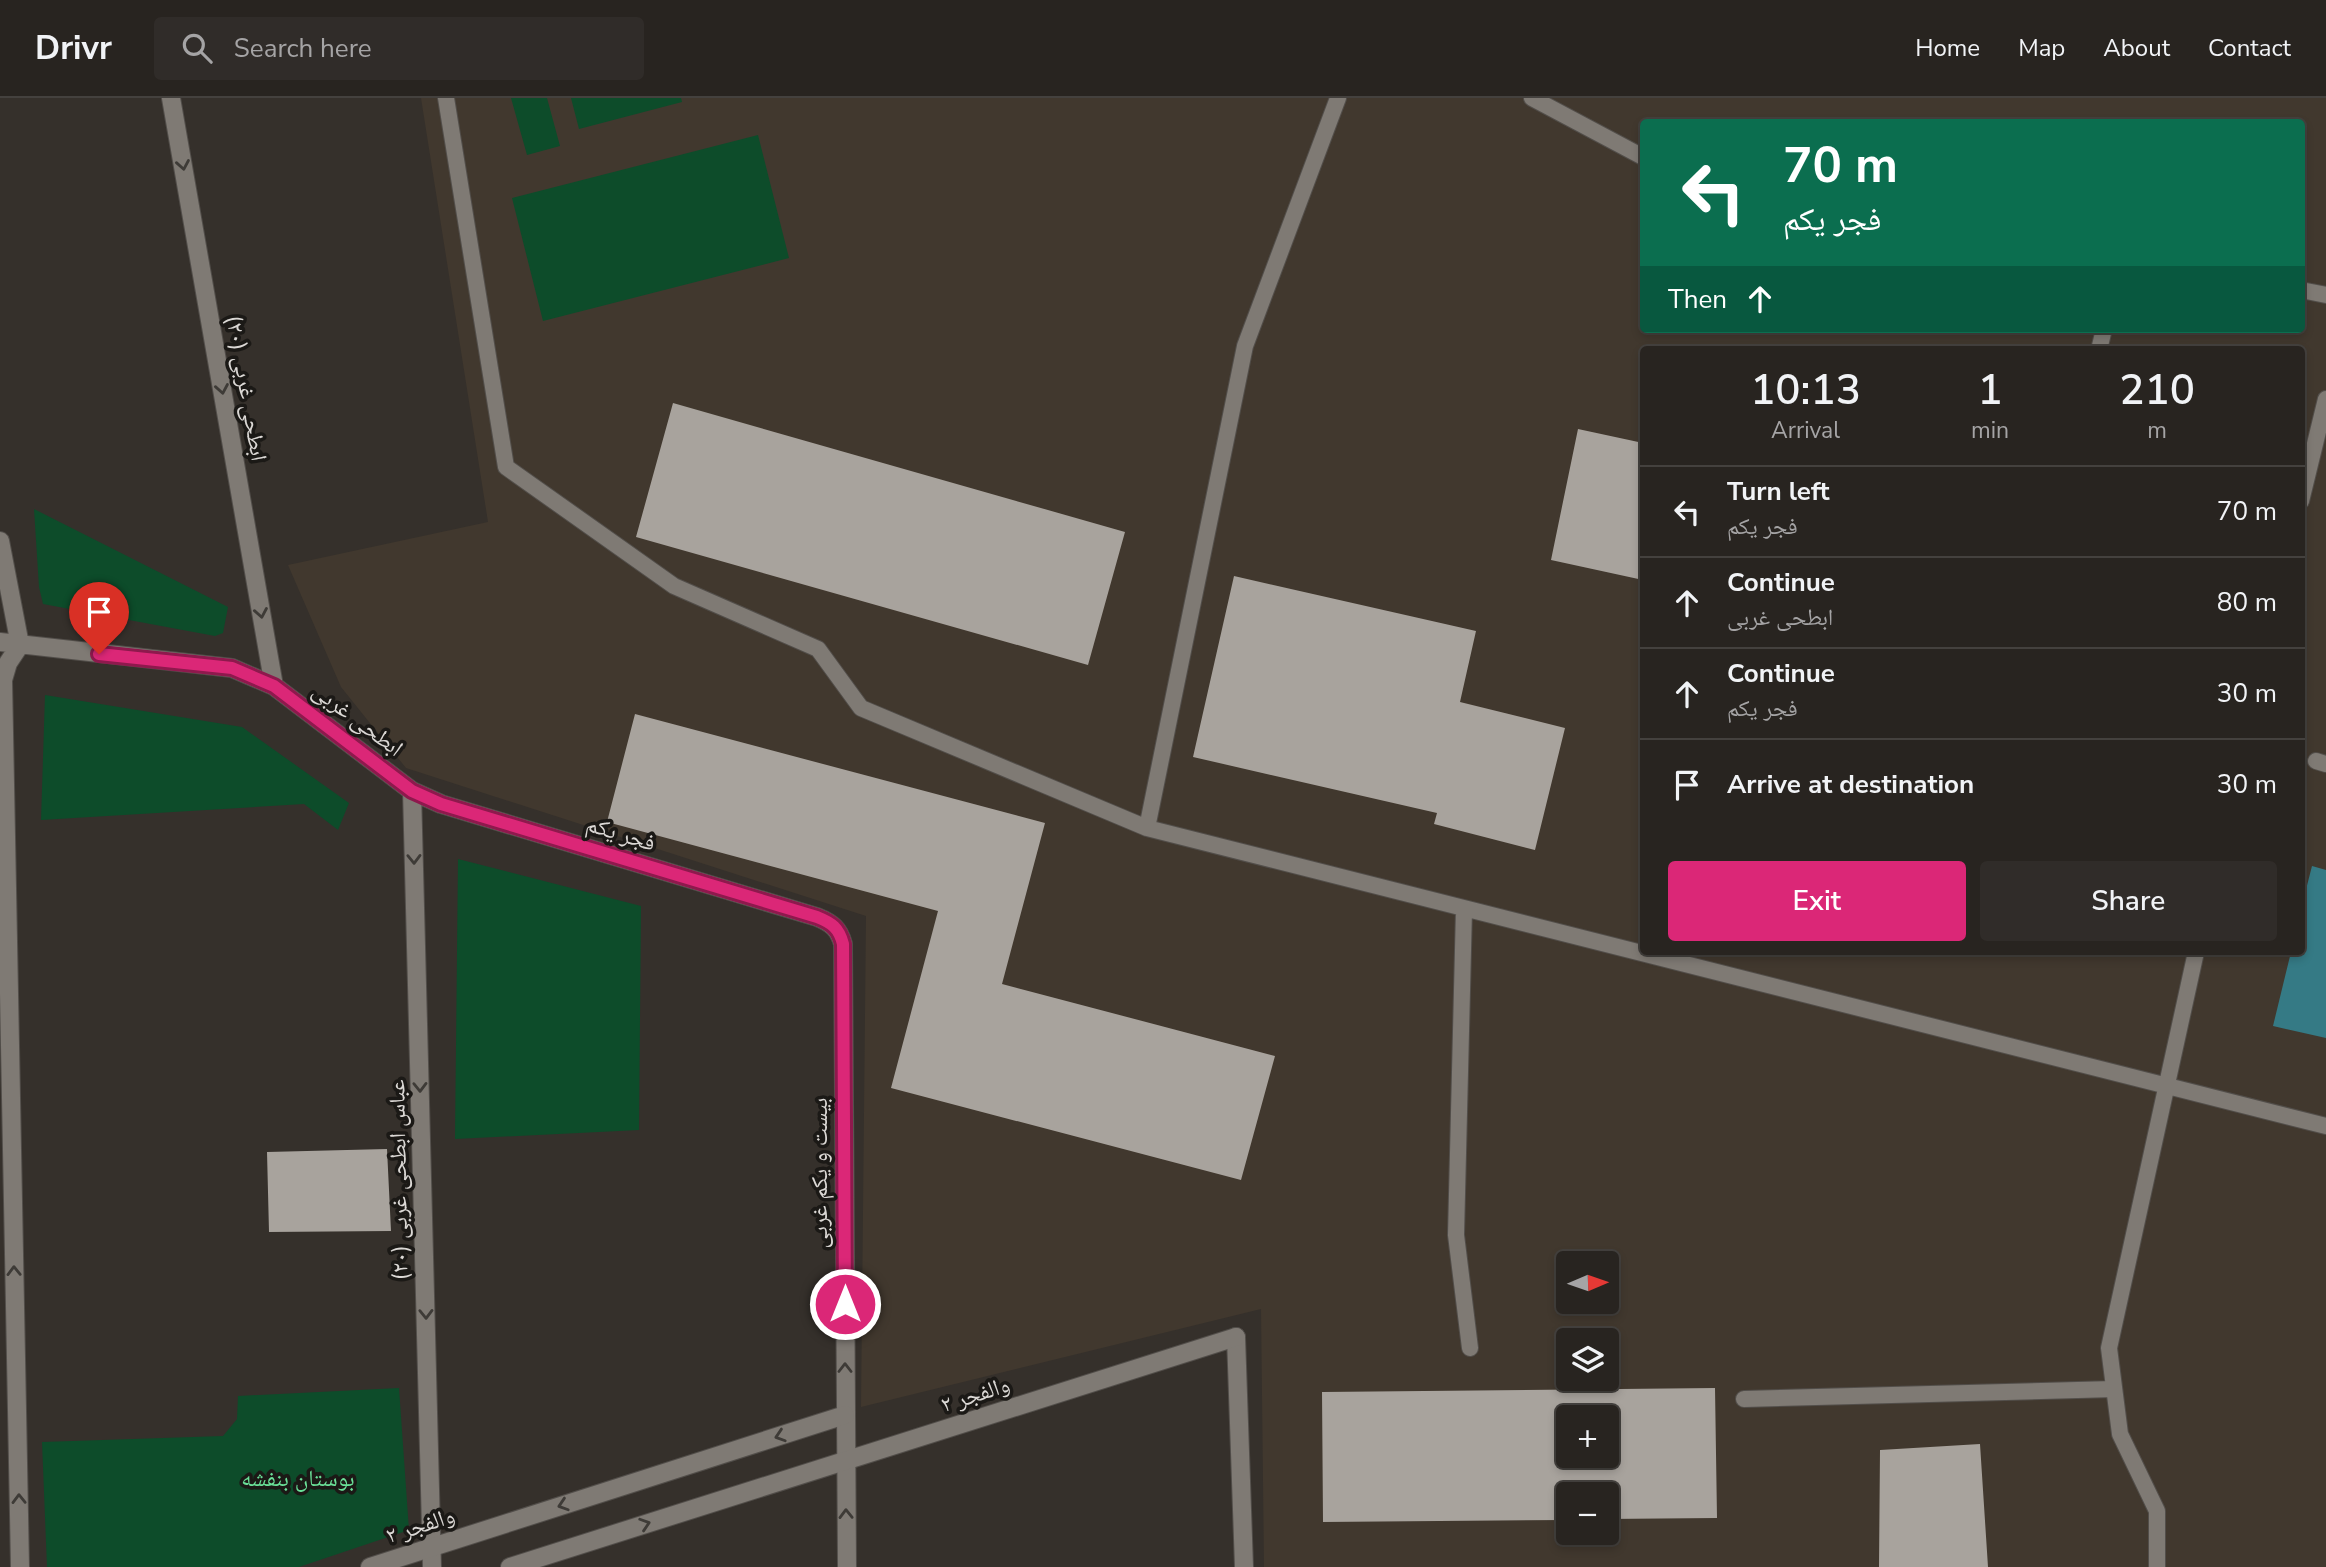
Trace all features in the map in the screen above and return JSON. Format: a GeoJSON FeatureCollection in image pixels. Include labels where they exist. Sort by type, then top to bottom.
{"type":"FeatureCollection","features":[{"type":"Feature","properties":{"kind":"street","name":"ابطحی غربی (۲۰)"},"geometry":{"type":"LineString","coordinates":[[171,98],[274,686]]}},
{"type":"Feature","properties":{"kind":"street"},"geometry":{"type":"LineString","coordinates":[[0,541],[20,645],[8,663],[3,680],[20,1567]]}},
{"type":"Feature","properties":{"kind":"street"},"geometry":{"type":"LineString","coordinates":[[0,642],[232,668],[274,686]]}},
{"type":"Feature","properties":{"kind":"street","name":"ابطحی غربی"},"geometry":{"type":"LineString","coordinates":[[274,686],[412,791]]}},
{"type":"Feature","properties":{"kind":"street","name":"فجر یکم"},"geometry":{"type":"LineString","coordinates":[[412,791],[470,814],[817,917]]}},
{"type":"Feature","properties":{"kind":"street","name":"عباس ابطحی غربی (۲۰)"},"geometry":{"type":"LineString","coordinates":[[412,791],[432,1567]]}},
{"type":"Feature","properties":{"kind":"street","name":"بیست و یکم غربی"},"geometry":{"type":"LineString","coordinates":[[817,917],[834,925],[840,932],[843,944],[847,1567]]}},
{"type":"Feature","properties":{"kind":"street","name":"والفجر ۲"},"geometry":{"type":"LineString","coordinates":[[510,1567],[1236,1337],[1244,1567]]}},
{"type":"Feature","properties":{"kind":"street","name":"والفجر ۲"},"geometry":{"type":"LineString","coordinates":[[370,1567],[845,1415]]}},
{"type":"Feature","properties":{"kind":"lane"},"geometry":{"type":"LineString","coordinates":[[446,98],[506,467],[674,586],[818,649],[861,708],[1147,828],[1640,954]]}},
{"type":"Feature","properties":{"kind":"lane"},"geometry":{"type":"LineString","coordinates":[[1147,828],[1245,346],[1338,98]]}},
{"type":"Feature","properties":{"kind":"lane"},"geometry":{"type":"LineString","coordinates":[[1532,98],[1640,155]]}},
{"type":"Feature","properties":{"kind":"lane"},"geometry":{"type":"LineString","coordinates":[[2305,291],[2326,295]]}},
{"type":"Feature","properties":{"kind":"lane"},"geometry":{"type":"LineString","coordinates":[[2305,485],[2326,400]]}},
{"type":"Feature","properties":{"kind":"lane"},"geometry":{"type":"LineString","coordinates":[[1464,909],[1456,1235],[1470,1348]]}},
{"type":"Feature","properties":{"kind":"lane"},"geometry":{"type":"LineString","coordinates":[[1646,955],[2326,1126]]}},
{"type":"Feature","properties":{"kind":"lane"},"geometry":{"type":"LineString","coordinates":[[2157,1567],[2157,1511],[2120,1434],[2109,1348],[2164,1086],[2195,955]]}},
{"type":"Feature","properties":{"kind":"lane"},"geometry":{"type":"LineString","coordinates":[[1744,1399],[2114,1389]]}},
{"type":"Feature","properties":{"kind":"shaded area"},"geometry":{"type":"Polygon","coordinates":[[[421,98],[2326,98],[2326,1567],[1264,1567],[1261,1309],[861,1407],[866,916],[406,768],[341,687],[288,565],[488,522],[421,98]]]}},
{"type":"Feature","properties":{"kind":"green space"},"geometry":{"type":"Polygon","coordinates":[[[511,98],[547,98],[560,146],[527,155],[511,98]]]}},
{"type":"Feature","properties":{"kind":"green space"},"geometry":{"type":"Polygon","coordinates":[[[571,98],[681,98],[682,102],[579,129],[571,98]]]}},
{"type":"Feature","properties":{"kind":"green space"},"geometry":{"type":"Polygon","coordinates":[[[758,135],[789,258],[543,321],[512,198],[758,135]]]}},
{"type":"Feature","properties":{"kind":"green space"},"geometry":{"type":"Polygon","coordinates":[[[34,509],[228,607],[223,633],[215,636],[43,604],[39,587],[34,509]]]}},
{"type":"Feature","properties":{"kind":"green space"},"geometry":{"type":"Polygon","coordinates":[[[45,695],[242,727],[349,803],[338,830],[304,804],[41,820],[45,695]]]}},
{"type":"Feature","properties":{"kind":"green space"},"geometry":{"type":"Polygon","coordinates":[[[458,859],[641,906],[639,1130],[455,1139],[458,859]]]}},
{"type":"Feature","properties":{"kind":"green space","name":"بوستان بنفشه"},"geometry":{"type":"Polygon","coordinates":[[[399,1388],[409,1530],[299,1567],[47,1567],[42,1442],[223,1436],[237,1419],[238,1396],[399,1388]]]}},
{"type":"Feature","properties":{"kind":"water"},"geometry":{"type":"Polygon","coordinates":[[[2312,866],[2326,870],[2326,1038],[2273,1026],[2290,955],[2305,955],[2305,893],[2312,866]]]}},
{"type":"Feature","properties":{"kind":"building"},"geometry":{"type":"Polygon","coordinates":[[[673,403],[1125,532],[1088,665],[636,537],[673,403]]]}},
{"type":"Feature","properties":{"kind":"building"},"geometry":{"type":"Polygon","coordinates":[[[1578,429],[1640,442],[1640,579],[1551,560],[1578,429]]]}},
{"type":"Feature","properties":{"kind":"building"},"geometry":{"type":"Polygon","coordinates":[[[1234,576],[1476,631],[1460,702],[1565,728],[1535,850],[1434,824],[1437,813],[1193,757],[1234,576]]]}},
{"type":"Feature","properties":{"kind":"building"},"geometry":{"type":"Polygon","coordinates":[[[635,714],[1045,823],[1002,984],[1275,1056],[1241,1180],[891,1088],[938,911],[607,822],[635,714]]]}},
{"type":"Feature","properties":{"kind":"building"},"geometry":{"type":"Polygon","coordinates":[[[387,1149],[391,1231],[269,1232],[267,1152],[387,1149]]]}},
{"type":"Feature","properties":{"kind":"building"},"geometry":{"type":"Polygon","coordinates":[[[1715,1388],[1717,1518],[1619,1519],[1619,1482],[1556,1482],[1556,1520],[1323,1522],[1322,1392],[1715,1388]]]}},
{"type":"Feature","properties":{"kind":"building"},"geometry":{"type":"Polygon","coordinates":[[[1980,1444],[1988,1567],[1879,1567],[1880,1450],[1980,1444]]]}},
{"type":"Feature","properties":{"kind":"route"},"geometry":{"type":"LineString","coordinates":[[99,654],[232,668],[274,686],[412,791],[441,804],[817,917],[834,925],[840,932],[843,944],[845,1304]]}}]}
